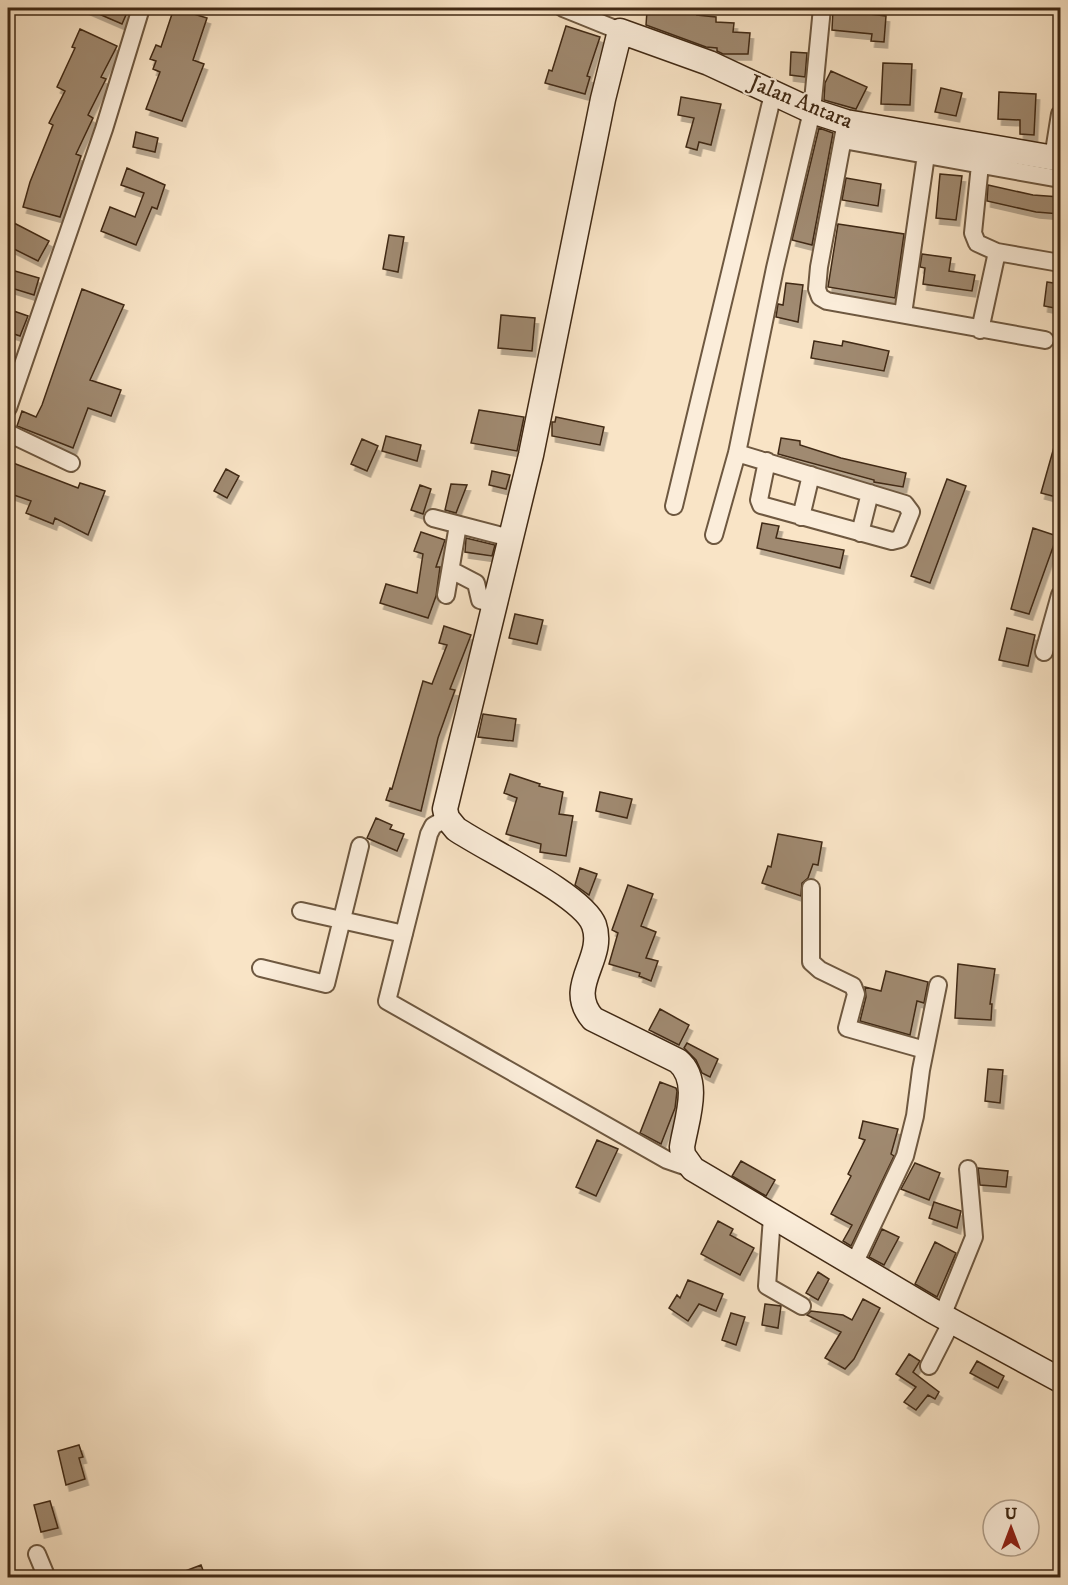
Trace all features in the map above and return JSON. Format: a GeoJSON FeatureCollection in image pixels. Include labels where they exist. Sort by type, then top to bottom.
{"type":"FeatureCollection","features":[{"type":"Feature","properties":{"kind":"street"},"geometry":{"type":"LineString","coordinates":[[8,408],[104,129],[141,8]]}},
{"type":"Feature","properties":{"kind":"street"},"geometry":{"type":"LineString","coordinates":[[563,8],[620,31],[603,99],[536,433],[446,801],[447,818],[461,832],[570,899],[594,923],[597,939],[581,995],[584,1009],[592,1019],[678,1061],[685,1069],[691,1084],[682,1148],[693,1169]]}},
{"type":"Feature","properties":{"kind":"street"},"geometry":{"type":"LineString","coordinates":[[714,536],[737,453],[775,268],[812,111],[822,8]]}},
{"type":"Feature","properties":{"kind":"street","name":"Jalan Antara"},"geometry":{"type":"LineString","coordinates":[[620,31],[709,63],[812,111],[844,131],[981,155],[1058,165]]}},
{"type":"Feature","properties":{"kind":"street"},"geometry":{"type":"LineString","coordinates":[[674,506],[773,94]]}},
{"type":"Feature","properties":{"kind":"street"},"geometry":{"type":"LineString","coordinates":[[1058,165],[1060,114]]}},
{"type":"Feature","properties":{"kind":"street"},"geometry":{"type":"LineString","coordinates":[[1045,340],[827,302],[818,294],[819,267],[844,131],[926,155],[981,155],[973,232],[977,243],[997,252],[1060,263]]}},
{"type":"Feature","properties":{"kind":"street"},"geometry":{"type":"LineString","coordinates":[[903,314],[926,155]]}},
{"type":"Feature","properties":{"kind":"street"},"geometry":{"type":"LineString","coordinates":[[980,330],[997,252]]}},
{"type":"Feature","properties":{"kind":"street"},"geometry":{"type":"LineString","coordinates":[[8,433],[71,463]]}},
{"type":"Feature","properties":{"kind":"street"},"geometry":{"type":"LineString","coordinates":[[737,453],[767,461],[905,504],[910,512],[903,534],[896,541],[761,505],[759,500],[767,461]]}},
{"type":"Feature","properties":{"kind":"street"},"geometry":{"type":"LineString","coordinates":[[801,517],[811,475]]}},
{"type":"Feature","properties":{"kind":"street"},"geometry":{"type":"LineString","coordinates":[[860,533],[870,493]]}},
{"type":"Feature","properties":{"kind":"street"},"geometry":{"type":"LineString","coordinates":[[434,518],[510,538]]}},
{"type":"Feature","properties":{"kind":"street"},"geometry":{"type":"LineString","coordinates":[[446,596],[458,525]]}},
{"type":"Feature","properties":{"kind":"street"},"geometry":{"type":"LineString","coordinates":[[451,570],[476,583],[480,600],[493,604]]}},
{"type":"Feature","properties":{"kind":"street"},"geometry":{"type":"LineString","coordinates":[[1044,652],[1056,624],[1060,595]]}},
{"type":"Feature","properties":{"kind":"street"},"geometry":{"type":"LineString","coordinates":[[447,818],[433,826],[429,834],[387,1000],[667,1160],[693,1169],[947,1318],[1060,1380]]}},
{"type":"Feature","properties":{"kind":"street"},"geometry":{"type":"LineString","coordinates":[[261,968],[326,984],[360,846]]}},
{"type":"Feature","properties":{"kind":"street"},"geometry":{"type":"LineString","coordinates":[[811,888],[809,957],[820,970],[853,986],[856,994],[847,1028],[926,1050]]}},
{"type":"Feature","properties":{"kind":"street"},"geometry":{"type":"LineString","coordinates":[[301,911],[404,934]]}},
{"type":"Feature","properties":{"kind":"street"},"geometry":{"type":"LineString","coordinates":[[854,1264],[905,1156],[915,1116],[938,985]]}},
{"type":"Feature","properties":{"kind":"street"},"geometry":{"type":"LineString","coordinates":[[929,1366],[974,1237],[968,1168]]}},
{"type":"Feature","properties":{"kind":"street"},"geometry":{"type":"LineString","coordinates":[[772,1217],[767,1286],[802,1306]]}},
{"type":"Feature","properties":{"kind":"street"},"geometry":{"type":"LineString","coordinates":[[37,1554],[47,1578]]}},
{"type":"Feature","properties":{"kind":"building"},"geometry":{"type":"Polygon","coordinates":[[[85,8],[129,8],[122,24],[85,8]]]}},
{"type":"Feature","properties":{"kind":"building"},"geometry":{"type":"Polygon","coordinates":[[[174,8],[207,18],[193,60],[204,64],[182,121],[146,109],[160,72],[153,69],[156,61],[150,59],[156,45],[161,47],[174,8]]]}},
{"type":"Feature","properties":{"kind":"building"},"geometry":{"type":"Polygon","coordinates":[[[833,8],[853,8],[853,12],[886,16],[884,42],[871,41],[872,34],[832,30],[833,8]]]}},
{"type":"Feature","properties":{"kind":"building"},"geometry":{"type":"Polygon","coordinates":[[[685,9],[698,12],[697,15],[716,17],[716,22],[734,23],[733,32],[750,33],[748,54],[723,54],[717,51],[717,48],[706,47],[646,25],[647,11],[684,12],[685,9]]]}},
{"type":"Feature","properties":{"kind":"building"},"geometry":{"type":"Polygon","coordinates":[[[566,26],[600,37],[587,76],[590,77],[585,94],[545,83],[549,70],[552,71],[566,26]]]}},
{"type":"Feature","properties":{"kind":"building"},"geometry":{"type":"Polygon","coordinates":[[[80,29],[117,46],[101,77],[106,79],[88,115],[93,118],[76,154],[81,156],[60,217],[23,207],[30,182],[53,125],[49,123],[65,91],[57,87],[75,48],[72,47],[80,29]]]}},
{"type":"Feature","properties":{"kind":"building"},"geometry":{"type":"Polygon","coordinates":[[[791,52],[807,53],[805,77],[790,75],[791,52]]]}},
{"type":"Feature","properties":{"kind":"building"},"geometry":{"type":"Polygon","coordinates":[[[883,63],[912,64],[910,105],[881,104],[883,63]]]}},
{"type":"Feature","properties":{"kind":"building"},"geometry":{"type":"Polygon","coordinates":[[[831,71],[867,87],[856,109],[824,100],[825,83],[831,71]]]}},
{"type":"Feature","properties":{"kind":"building"},"geometry":{"type":"Polygon","coordinates":[[[941,88],[962,93],[956,116],[935,112],[941,88]]]}},
{"type":"Feature","properties":{"kind":"building"},"geometry":{"type":"Polygon","coordinates":[[[999,92],[1036,94],[1034,135],[1020,134],[1020,120],[998,119],[999,92]]]}},
{"type":"Feature","properties":{"kind":"building"},"geometry":{"type":"Polygon","coordinates":[[[681,97],[721,104],[711,145],[699,142],[697,150],[686,147],[694,118],[678,115],[681,97]]]}},
{"type":"Feature","properties":{"kind":"building"},"geometry":{"type":"Polygon","coordinates":[[[819,128],[833,133],[812,245],[792,240],[819,128]]]}},
{"type":"Feature","properties":{"kind":"building"},"geometry":{"type":"Polygon","coordinates":[[[136,132],[158,138],[155,152],[133,147],[136,132]]]}},
{"type":"Feature","properties":{"kind":"building"},"geometry":{"type":"Polygon","coordinates":[[[127,168],[165,185],[157,209],[152,207],[136,245],[101,231],[110,207],[135,217],[144,193],[121,185],[127,168]]]}},
{"type":"Feature","properties":{"kind":"building"},"geometry":{"type":"Polygon","coordinates":[[[940,174],[962,176],[956,220],[936,218],[940,174]]]}},
{"type":"Feature","properties":{"kind":"building"},"geometry":{"type":"Polygon","coordinates":[[[846,178],[881,184],[878,206],[842,200],[846,178]]]}},
{"type":"Feature","properties":{"kind":"building"},"geometry":{"type":"Polygon","coordinates":[[[988,185],[1033,195],[1060,197],[1060,214],[1036,212],[987,201],[988,185]]]}},
{"type":"Feature","properties":{"kind":"building"},"geometry":{"type":"Polygon","coordinates":[[[14,223],[49,241],[38,261],[8,246],[8,235],[14,223]]]}},
{"type":"Feature","properties":{"kind":"building"},"geometry":{"type":"Polygon","coordinates":[[[838,224],[904,234],[895,298],[828,287],[838,224]]]}},
{"type":"Feature","properties":{"kind":"building"},"geometry":{"type":"Polygon","coordinates":[[[389,235],[404,237],[398,272],[383,269],[389,235]]]}},
{"type":"Feature","properties":{"kind":"building"},"geometry":{"type":"Polygon","coordinates":[[[922,254],[951,258],[949,271],[975,275],[972,291],[923,284],[925,268],[920,267],[922,254]]]}},
{"type":"Feature","properties":{"kind":"building"},"geometry":{"type":"Polygon","coordinates":[[[8,269],[39,278],[34,295],[8,287],[8,269]]]}},
{"type":"Feature","properties":{"kind":"building"},"geometry":{"type":"Polygon","coordinates":[[[1047,282],[1060,284],[1060,309],[1044,306],[1047,282]]]}},
{"type":"Feature","properties":{"kind":"building"},"geometry":{"type":"Polygon","coordinates":[[[786,283],[803,285],[798,322],[776,317],[778,304],[783,305],[786,283]]]}},
{"type":"Feature","properties":{"kind":"building"},"geometry":{"type":"Polygon","coordinates":[[[82,289],[124,305],[90,380],[121,390],[111,416],[88,408],[73,448],[17,426],[22,411],[36,417],[42,405],[82,289]]]}},
{"type":"Feature","properties":{"kind":"building"},"geometry":{"type":"Polygon","coordinates":[[[8,309],[28,316],[20,336],[8,332],[8,309]]]}},
{"type":"Feature","properties":{"kind":"building"},"geometry":{"type":"Polygon","coordinates":[[[501,315],[535,318],[532,351],[498,348],[501,315]]]}},
{"type":"Feature","properties":{"kind":"building"},"geometry":{"type":"Polygon","coordinates":[[[814,341],[842,346],[843,341],[889,351],[884,371],[811,358],[814,341]]]}},
{"type":"Feature","properties":{"kind":"building"},"geometry":{"type":"Polygon","coordinates":[[[479,410],[524,417],[517,451],[471,443],[479,410]]]}},
{"type":"Feature","properties":{"kind":"building"},"geometry":{"type":"Polygon","coordinates":[[[556,417],[604,427],[600,445],[552,436],[552,422],[555,422],[556,417]]]}},
{"type":"Feature","properties":{"kind":"building"},"geometry":{"type":"Polygon","coordinates":[[[1058,433],[1060,433],[1060,498],[1041,493],[1058,433]]]}},
{"type":"Feature","properties":{"kind":"building"},"geometry":{"type":"Polygon","coordinates":[[[386,436],[421,445],[417,461],[382,451],[386,436]]]}},
{"type":"Feature","properties":{"kind":"building"},"geometry":{"type":"Polygon","coordinates":[[[781,438],[800,441],[800,445],[841,458],[906,473],[903,487],[874,482],[874,480],[778,454],[781,438]]]}},
{"type":"Feature","properties":{"kind":"building"},"geometry":{"type":"Polygon","coordinates":[[[362,439],[378,446],[367,471],[351,464],[362,439]]]}},
{"type":"Feature","properties":{"kind":"building"},"geometry":{"type":"Polygon","coordinates":[[[8,461],[78,488],[80,483],[105,491],[88,535],[55,518],[53,524],[26,513],[31,501],[8,493],[8,461]]]}},
{"type":"Feature","properties":{"kind":"building"},"geometry":{"type":"Polygon","coordinates":[[[226,469],[239,476],[227,498],[214,491],[226,469]]]}},
{"type":"Feature","properties":{"kind":"building"},"geometry":{"type":"Polygon","coordinates":[[[492,471],[510,475],[506,489],[489,485],[492,471]]]}},
{"type":"Feature","properties":{"kind":"building"},"geometry":{"type":"Polygon","coordinates":[[[947,479],[966,486],[930,583],[911,576],[947,479]]]}},
{"type":"Feature","properties":{"kind":"building"},"geometry":{"type":"Polygon","coordinates":[[[451,484],[467,485],[456,513],[445,510],[451,484]]]}},
{"type":"Feature","properties":{"kind":"building"},"geometry":{"type":"Polygon","coordinates":[[[420,485],[431,489],[423,514],[411,510],[420,485]]]}},
{"type":"Feature","properties":{"kind":"building"},"geometry":{"type":"Polygon","coordinates":[[[762,523],[779,526],[776,538],[844,550],[840,568],[757,548],[762,523]]]}},
{"type":"Feature","properties":{"kind":"building"},"geometry":{"type":"Polygon","coordinates":[[[1033,528],[1057,536],[1029,614],[1011,609],[1033,528]]]}},
{"type":"Feature","properties":{"kind":"building"},"geometry":{"type":"Polygon","coordinates":[[[421,532],[445,540],[436,567],[440,567],[436,596],[428,618],[380,603],[386,584],[417,593],[423,554],[414,551],[421,532]]]}},
{"type":"Feature","properties":{"kind":"building"},"geometry":{"type":"Polygon","coordinates":[[[466,538],[495,545],[492,556],[465,552],[466,538]]]}},
{"type":"Feature","properties":{"kind":"building"},"geometry":{"type":"Polygon","coordinates":[[[515,614],[543,620],[537,644],[509,638],[515,614]]]}},
{"type":"Feature","properties":{"kind":"building"},"geometry":{"type":"Polygon","coordinates":[[[444,626],[471,635],[450,689],[455,690],[438,738],[421,811],[386,800],[390,788],[392,789],[423,681],[432,684],[447,645],[439,643],[444,626]]]}},
{"type":"Feature","properties":{"kind":"building"},"geometry":{"type":"Polygon","coordinates":[[[1007,628],[1035,635],[1028,666],[999,660],[1007,628]]]}},
{"type":"Feature","properties":{"kind":"building"},"geometry":{"type":"Polygon","coordinates":[[[483,714],[516,719],[513,741],[478,737],[483,714]]]}},
{"type":"Feature","properties":{"kind":"building"},"geometry":{"type":"Polygon","coordinates":[[[510,774],[540,784],[539,786],[563,792],[559,814],[573,816],[566,856],[540,852],[541,844],[506,834],[517,798],[504,793],[510,774]]]}},
{"type":"Feature","properties":{"kind":"building"},"geometry":{"type":"Polygon","coordinates":[[[600,792],[632,799],[627,818],[596,811],[600,792]]]}},
{"type":"Feature","properties":{"kind":"building"},"geometry":{"type":"Polygon","coordinates":[[[376,818],[392,825],[390,829],[404,834],[397,851],[367,838],[376,818]]]}},
{"type":"Feature","properties":{"kind":"building"},"geometry":{"type":"Polygon","coordinates":[[[778,834],[822,842],[818,865],[813,864],[808,878],[802,883],[801,896],[762,883],[768,866],[771,867],[778,834]]]}},
{"type":"Feature","properties":{"kind":"building"},"geometry":{"type":"Polygon","coordinates":[[[580,868],[597,874],[589,895],[575,885],[580,868]]]}},
{"type":"Feature","properties":{"kind":"building"},"geometry":{"type":"Polygon","coordinates":[[[628,885],[653,894],[641,926],[656,932],[646,958],[658,961],[651,981],[639,976],[640,973],[609,964],[618,933],[612,930],[628,885]]]}},
{"type":"Feature","properties":{"kind":"building"},"geometry":{"type":"Polygon","coordinates":[[[958,964],[995,969],[990,1004],[992,1004],[991,1020],[955,1018],[958,964]]]}},
{"type":"Feature","properties":{"kind":"building"},"geometry":{"type":"Polygon","coordinates":[[[886,971],[928,982],[924,1003],[917,1001],[910,1035],[860,1021],[866,997],[865,987],[881,991],[886,971]]]}},
{"type":"Feature","properties":{"kind":"building"},"geometry":{"type":"Polygon","coordinates":[[[660,1009],[689,1025],[679,1045],[649,1030],[660,1009]]]}},
{"type":"Feature","properties":{"kind":"building"},"geometry":{"type":"Polygon","coordinates":[[[687,1043],[718,1059],[710,1077],[702,1073],[696,1060],[684,1048],[687,1043]]]}},
{"type":"Feature","properties":{"kind":"building"},"geometry":{"type":"Polygon","coordinates":[[[988,1069],[1003,1070],[1000,1103],[985,1101],[988,1069]]]}},
{"type":"Feature","properties":{"kind":"building"},"geometry":{"type":"Polygon","coordinates":[[[660,1082],[676,1088],[677,1091],[675,1108],[661,1144],[640,1133],[660,1082]]]}},
{"type":"Feature","properties":{"kind":"building"},"geometry":{"type":"Polygon","coordinates":[[[863,1121],[898,1129],[891,1154],[894,1156],[851,1246],[843,1241],[852,1225],[831,1214],[851,1176],[848,1174],[865,1140],[859,1138],[863,1121]]]}},
{"type":"Feature","properties":{"kind":"building"},"geometry":{"type":"Polygon","coordinates":[[[597,1140],[618,1149],[596,1196],[576,1187],[597,1140]]]}},
{"type":"Feature","properties":{"kind":"building"},"geometry":{"type":"Polygon","coordinates":[[[741,1161],[775,1180],[766,1196],[732,1176],[741,1161]]]}},
{"type":"Feature","properties":{"kind":"building"},"geometry":{"type":"Polygon","coordinates":[[[915,1163],[940,1173],[929,1200],[901,1189],[915,1163]]]}},
{"type":"Feature","properties":{"kind":"building"},"geometry":{"type":"Polygon","coordinates":[[[978,1168],[1008,1171],[1006,1187],[980,1185],[978,1168]]]}},
{"type":"Feature","properties":{"kind":"building"},"geometry":{"type":"Polygon","coordinates":[[[934,1202],[961,1211],[957,1228],[929,1218],[934,1202]]]}},
{"type":"Feature","properties":{"kind":"building"},"geometry":{"type":"Polygon","coordinates":[[[718,1221],[733,1229],[730,1235],[754,1248],[740,1275],[701,1254],[718,1221]]]}},
{"type":"Feature","properties":{"kind":"building"},"geometry":{"type":"Polygon","coordinates":[[[882,1229],[899,1237],[884,1265],[869,1257],[882,1229]]]}},
{"type":"Feature","properties":{"kind":"building"},"geometry":{"type":"Polygon","coordinates":[[[935,1242],[956,1253],[937,1297],[915,1284],[935,1242]]]}},
{"type":"Feature","properties":{"kind":"building"},"geometry":{"type":"Polygon","coordinates":[[[818,1272],[829,1279],[818,1300],[806,1293],[818,1272]]]}},
{"type":"Feature","properties":{"kind":"building"},"geometry":{"type":"Polygon","coordinates":[[[688,1280],[723,1294],[716,1311],[699,1304],[688,1321],[669,1308],[677,1295],[680,1298],[688,1280]]]}},
{"type":"Feature","properties":{"kind":"building"},"geometry":{"type":"Polygon","coordinates":[[[863,1299],[880,1308],[854,1359],[845,1369],[825,1358],[841,1332],[807,1315],[811,1311],[843,1315],[852,1320],[863,1299]]]}},
{"type":"Feature","properties":{"kind":"building"},"geometry":{"type":"Polygon","coordinates":[[[765,1304],[781,1306],[778,1328],[762,1325],[765,1304]]]}},
{"type":"Feature","properties":{"kind":"building"},"geometry":{"type":"Polygon","coordinates":[[[731,1313],[745,1317],[736,1345],[722,1340],[731,1313]]]}},
{"type":"Feature","properties":{"kind":"building"},"geometry":{"type":"Polygon","coordinates":[[[909,1354],[920,1361],[913,1372],[939,1392],[935,1399],[928,1395],[916,1410],[904,1402],[916,1387],[896,1374],[909,1354]]]}},
{"type":"Feature","properties":{"kind":"building"},"geometry":{"type":"Polygon","coordinates":[[[977,1361],[1004,1376],[998,1388],[970,1373],[977,1361]]]}},
{"type":"Feature","properties":{"kind":"building"},"geometry":{"type":"Polygon","coordinates":[[[79,1445],[83,1457],[79,1458],[85,1479],[66,1485],[58,1451],[79,1445]]]}},
{"type":"Feature","properties":{"kind":"building"},"geometry":{"type":"Polygon","coordinates":[[[50,1501],[58,1528],[41,1532],[34,1505],[50,1501]]]}},
{"type":"Feature","properties":{"kind":"building"},"geometry":{"type":"Polygon","coordinates":[[[201,1565],[206,1578],[172,1578],[172,1576],[201,1565]]]}}]}
